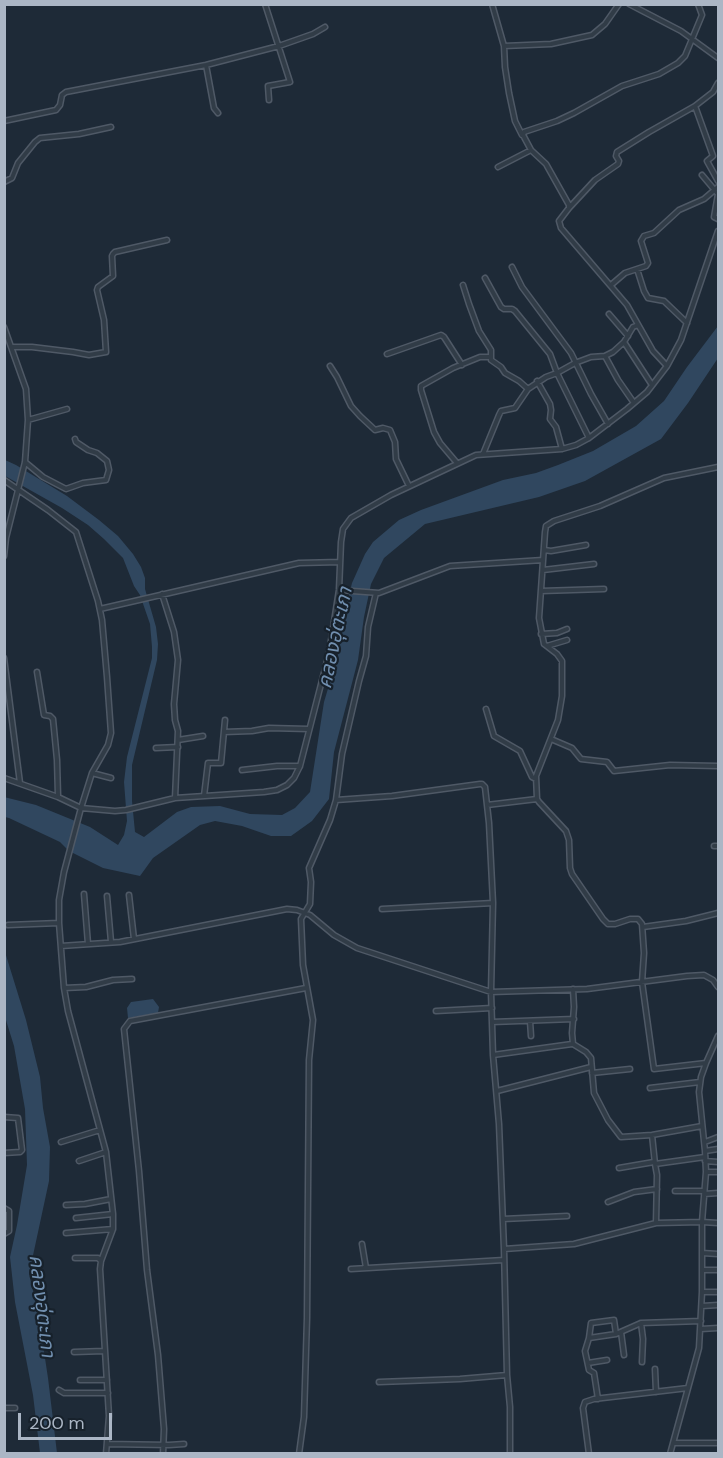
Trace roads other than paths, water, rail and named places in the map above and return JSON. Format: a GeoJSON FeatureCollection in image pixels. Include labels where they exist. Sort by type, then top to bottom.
{"type":"FeatureCollection","features":[{"type":"Feature","properties":{"kind":"street"},"geometry":{"type":"LineString","coordinates":[[265,4],[290,82],[268,86],[269,100]]}},
{"type":"Feature","properties":{"kind":"street"},"geometry":{"type":"LineString","coordinates":[[492,4],[504,46],[505,67],[515,121],[531,150],[546,164],[570,208]]}},
{"type":"Feature","properties":{"kind":"street"},"geometry":{"type":"LineString","coordinates":[[504,46],[551,44],[591,35],[605,24],[619,4]]}},
{"type":"Feature","properties":{"kind":"street"},"geometry":{"type":"LineString","coordinates":[[629,4],[681,31],[718,58]]}},
{"type":"Feature","properties":{"kind":"street"},"geometry":{"type":"LineString","coordinates":[[523,135],[524,132],[557,122],[622,86],[659,74],[678,63],[685,56],[702,15],[698,4]]}},
{"type":"Feature","properties":{"kind":"street"},"geometry":{"type":"LineString","coordinates":[[4,121],[56,110],[60,105],[62,95],[66,92],[206,65],[279,46],[326,27]]}},
{"type":"Feature","properties":{"kind":"street"},"geometry":{"type":"LineString","coordinates":[[206,65],[214,108],[218,113]]}},
{"type":"Feature","properties":{"kind":"street"},"geometry":{"type":"LineString","coordinates":[[667,366],[653,351],[627,305],[561,228],[559,221],[595,180],[618,164],[617,152],[695,106],[713,93],[718,83]]}},
{"type":"Feature","properties":{"kind":"street"},"geometry":{"type":"LineString","coordinates":[[695,106],[713,156],[707,160],[718,181]]}},
{"type":"Feature","properties":{"kind":"street"},"geometry":{"type":"LineString","coordinates":[[4,182],[12,178],[18,163],[38,139],[111,127]]}},
{"type":"Feature","properties":{"kind":"street"},"geometry":{"type":"LineString","coordinates":[[498,167],[531,150]]}},
{"type":"Feature","properties":{"kind":"street"},"geometry":{"type":"LineString","coordinates":[[702,175],[717,188],[714,217],[718,219]]}},
{"type":"Feature","properties":{"kind":"street"},"geometry":{"type":"LineString","coordinates":[[611,285],[625,273],[646,266],[648,263],[641,242],[644,236],[654,233],[679,210],[704,199],[717,188]]}},
{"type":"Feature","properties":{"kind":"street"},"geometry":{"type":"LineString","coordinates":[[4,778],[58,797],[81,808],[115,811],[133,809],[175,798],[277,790],[287,785],[294,778],[300,766],[329,652],[339,590],[343,529],[351,518],[409,486],[476,455],[562,449],[576,445],[608,424],[647,392],[667,366],[681,340],[718,231]]}},
{"type":"Feature","properties":{"kind":"street"},"geometry":{"type":"LineString","coordinates":[[4,350],[32,347],[89,356],[106,352],[104,320],[97,290],[98,286],[113,276],[113,254],[167,240]]}},
{"type":"Feature","properties":{"kind":"street"},"geometry":{"type":"LineString","coordinates":[[512,267],[522,287],[571,353],[608,424]]}},
{"type":"Feature","properties":{"kind":"street"},"geometry":{"type":"LineString","coordinates":[[637,269],[648,298],[664,301],[687,323]]}},
{"type":"Feature","properties":{"kind":"street"},"geometry":{"type":"LineString","coordinates":[[485,278],[502,308],[515,310],[543,343],[588,438]]}},
{"type":"Feature","properties":{"kind":"street"},"geometry":{"type":"LineString","coordinates":[[464,285],[479,331],[491,350],[491,360],[528,389]]}},
{"type":"Feature","properties":{"kind":"street"},"geometry":{"type":"LineString","coordinates":[[609,314],[628,336]]}},
{"type":"Feature","properties":{"kind":"street"},"geometry":{"type":"LineString","coordinates":[[483,454],[501,411],[515,408],[528,389],[537,381],[591,357],[604,356],[613,352],[624,342],[633,327],[638,325]]}},
{"type":"Feature","properties":{"kind":"street"},"geometry":{"type":"LineString","coordinates":[[4,327],[26,389],[28,420],[25,462],[19,490],[7,524],[4,556]]}},
{"type":"Feature","properties":{"kind":"street"},"geometry":{"type":"LineString","coordinates":[[387,354],[441,335],[462,365]]}},
{"type":"Feature","properties":{"kind":"street"},"geometry":{"type":"LineString","coordinates":[[624,342],[652,385]]}},
{"type":"Feature","properties":{"kind":"street"},"geometry":{"type":"LineString","coordinates":[[604,356],[634,403]]}},
{"type":"Feature","properties":{"kind":"street"},"geometry":{"type":"LineString","coordinates":[[457,463],[434,432],[421,386],[425,382],[480,357],[491,357]]}},
{"type":"Feature","properties":{"kind":"street"},"geometry":{"type":"LineString","coordinates":[[330,366],[351,406],[360,416],[375,430],[390,429],[395,442],[396,459],[409,486]]}},
{"type":"Feature","properties":{"kind":"street"},"geometry":{"type":"LineString","coordinates":[[537,381],[550,404],[550,419],[556,427],[562,449]]}},
{"type":"Feature","properties":{"kind":"street"},"geometry":{"type":"LineString","coordinates":[[28,420],[67,409]]}},
{"type":"Feature","properties":{"kind":"street"},"geometry":{"type":"LineString","coordinates":[[25,462],[43,477],[66,489],[83,483],[106,480],[109,470],[107,461],[76,442],[75,439]]}},
{"type":"Feature","properties":{"kind":"street"},"geometry":{"type":"LineString","coordinates":[[706,1062],[654,1069],[642,982],[644,927],[639,919],[608,924],[603,919],[572,874],[566,831],[537,799],[536,779],[558,720],[562,696],[562,661],[544,644],[539,618],[546,526],[554,521],[600,506],[664,478],[718,466]]}},
{"type":"Feature","properties":{"kind":"street"},"geometry":{"type":"LineString","coordinates":[[4,480],[76,532],[100,609],[111,733],[108,745],[92,773],[69,851],[59,900],[59,923],[64,988],[73,1031],[106,1152],[113,1214],[113,1229],[101,1261],[100,1281],[109,1416],[106,1454]]}},
{"type":"Feature","properties":{"kind":"street"},"geometry":{"type":"LineString","coordinates":[[4,487],[12,486]]}},
{"type":"Feature","properties":{"kind":"street"},"geometry":{"type":"LineString","coordinates":[[544,550],[551,551],[586,545]]}},
{"type":"Feature","properties":{"kind":"street"},"geometry":{"type":"LineString","coordinates":[[339,590],[375,593],[450,566],[543,560]]}},
{"type":"Feature","properties":{"kind":"street"},"geometry":{"type":"LineString","coordinates":[[100,609],[299,563],[340,562]]}},
{"type":"Feature","properties":{"kind":"street"},"geometry":{"type":"LineString","coordinates":[[543,570],[594,564]]}},
{"type":"Feature","properties":{"kind":"street"},"geometry":{"type":"LineString","coordinates":[[541,591],[604,589]]}},
{"type":"Feature","properties":{"kind":"street"},"geometry":{"type":"LineString","coordinates":[[299,1454],[304,1417],[309,1060],[313,1020],[303,965],[301,919],[310,904],[309,868],[336,800],[342,754],[358,681],[366,656],[368,627],[375,593]]}},
{"type":"Feature","properties":{"kind":"street"},"geometry":{"type":"LineString","coordinates":[[162,594],[174,632],[178,660],[174,704],[178,731],[175,798]]}},
{"type":"Feature","properties":{"kind":"street"},"geometry":{"type":"LineString","coordinates":[[541,634],[557,633],[567,629]]}},
{"type":"Feature","properties":{"kind":"street"},"geometry":{"type":"LineString","coordinates":[[546,646],[567,640]]}},
{"type":"Feature","properties":{"kind":"street"},"geometry":{"type":"LineString","coordinates":[[4,658],[21,783]]}},
{"type":"Feature","properties":{"kind":"street"},"geometry":{"type":"LineString","coordinates":[[37,672],[44,715],[53,719],[58,797]]}},
{"type":"Feature","properties":{"kind":"street"},"geometry":{"type":"LineString","coordinates":[[486,710],[494,736],[520,751],[532,777],[536,779]]}},
{"type":"Feature","properties":{"kind":"street"},"geometry":{"type":"LineString","coordinates":[[204,796],[208,763],[221,763],[225,720]]}},
{"type":"Feature","properties":{"kind":"street"},"geometry":{"type":"LineString","coordinates":[[224,732],[269,728],[309,729]]}},
{"type":"Feature","properties":{"kind":"street"},"geometry":{"type":"LineString","coordinates":[[178,740],[203,736]]}},
{"type":"Feature","properties":{"kind":"street"},"geometry":{"type":"LineString","coordinates":[[552,739],[572,748],[581,759],[607,762],[614,771],[670,765],[718,766]]}},
{"type":"Feature","properties":{"kind":"street"},"geometry":{"type":"LineString","coordinates":[[156,748],[178,747]]}},
{"type":"Feature","properties":{"kind":"street"},"geometry":{"type":"LineString","coordinates":[[242,770],[300,766]]}},
{"type":"Feature","properties":{"kind":"street"},"geometry":{"type":"LineString","coordinates":[[92,773],[111,778]]}},
{"type":"Feature","properties":{"kind":"street"},"geometry":{"type":"LineString","coordinates":[[336,800],[392,796],[480,784],[485,787],[493,903],[491,992],[503,1219],[510,1454]]}},
{"type":"Feature","properties":{"kind":"street"},"geometry":{"type":"LineString","coordinates":[[487,805],[537,799]]}},
{"type":"Feature","properties":{"kind":"street"},"geometry":{"type":"LineString","coordinates":[[84,894],[88,944]]}},
{"type":"Feature","properties":{"kind":"street"},"geometry":{"type":"LineString","coordinates":[[129,895],[134,939]]}},
{"type":"Feature","properties":{"kind":"street"},"geometry":{"type":"LineString","coordinates":[[107,896],[111,942]]}},
{"type":"Feature","properties":{"kind":"street"},"geometry":{"type":"LineString","coordinates":[[382,909],[493,903]]}},
{"type":"Feature","properties":{"kind":"street"},"geometry":{"type":"LineString","coordinates":[[61,945],[134,939],[286,909],[310,915],[334,935],[357,948],[491,992],[587,989],[704,975],[713,980],[718,987]]}},
{"type":"Feature","properties":{"kind":"street"},"geometry":{"type":"LineString","coordinates":[[644,927],[686,921],[718,913]]}},
{"type":"Feature","properties":{"kind":"street"},"geometry":{"type":"LineString","coordinates":[[8,925],[59,923]]}},
{"type":"Feature","properties":{"kind":"street"},"geometry":{"type":"LineString","coordinates":[[64,988],[86,987],[132,979]]}},
{"type":"Feature","properties":{"kind":"street"},"geometry":{"type":"LineString","coordinates":[[163,1454],[164,1429],[158,1355],[147,1270],[124,1029],[130,1021],[306,988]]}},
{"type":"Feature","properties":{"kind":"street"},"geometry":{"type":"LineString","coordinates":[[573,989],[573,1044]]}},
{"type":"Feature","properties":{"kind":"street"},"geometry":{"type":"LineString","coordinates":[[436,1011],[492,1008]]}},
{"type":"Feature","properties":{"kind":"street"},"geometry":{"type":"LineString","coordinates":[[492,1022],[574,1019]]}},
{"type":"Feature","properties":{"kind":"street"},"geometry":{"type":"LineString","coordinates":[[530,1021],[531,1036]]}},
{"type":"Feature","properties":{"kind":"street"},"geometry":{"type":"LineString","coordinates":[[670,1454],[699,1348],[705,1142],[699,1092],[706,1062],[718,1036]]}},
{"type":"Feature","properties":{"kind":"street"},"geometry":{"type":"LineString","coordinates":[[493,1055],[573,1044],[586,1052],[591,1058],[594,1093],[608,1120],[621,1137],[652,1135],[702,1126]]}},
{"type":"Feature","properties":{"kind":"street"},"geometry":{"type":"LineString","coordinates":[[497,1091],[591,1067]]}},
{"type":"Feature","properties":{"kind":"street"},"geometry":{"type":"LineString","coordinates":[[592,1073],[630,1069]]}},
{"type":"Feature","properties":{"kind":"street"},"geometry":{"type":"LineString","coordinates":[[650,1088],[700,1082]]}},
{"type":"Feature","properties":{"kind":"street"},"geometry":{"type":"LineString","coordinates":[[4,1117],[18,1118],[22,1150],[4,1153]]}},
{"type":"Feature","properties":{"kind":"street"},"geometry":{"type":"LineString","coordinates":[[60,1142],[100,1130]]}},
{"type":"Feature","properties":{"kind":"street"},"geometry":{"type":"LineString","coordinates":[[652,1135],[657,1175],[656,1223]]}},
{"type":"Feature","properties":{"kind":"street"},"geometry":{"type":"LineString","coordinates":[[705,1142],[718,1137]]}},
{"type":"Feature","properties":{"kind":"street"},"geometry":{"type":"LineString","coordinates":[[705,1151],[718,1149]]}},
{"type":"Feature","properties":{"kind":"street"},"geometry":{"type":"LineString","coordinates":[[79,1161],[106,1152]]}},
{"type":"Feature","properties":{"kind":"street"},"geometry":{"type":"LineString","coordinates":[[619,1168],[705,1159],[718,1162]]}},
{"type":"Feature","properties":{"kind":"street"},"geometry":{"type":"LineString","coordinates":[[705,1172],[718,1172]]}},
{"type":"Feature","properties":{"kind":"street"},"geometry":{"type":"LineString","coordinates":[[608,1202],[634,1192],[657,1190]]}},
{"type":"Feature","properties":{"kind":"street"},"geometry":{"type":"LineString","coordinates":[[675,1191],[718,1193]]}},
{"type":"Feature","properties":{"kind":"street"},"geometry":{"type":"LineString","coordinates":[[66,1205],[111,1199]]}},
{"type":"Feature","properties":{"kind":"street"},"geometry":{"type":"LineString","coordinates":[[4,1208],[9,1211],[9,1231],[4,1234]]}},
{"type":"Feature","properties":{"kind":"street"},"geometry":{"type":"LineString","coordinates":[[76,1218],[113,1214]]}},
{"type":"Feature","properties":{"kind":"street"},"geometry":{"type":"LineString","coordinates":[[503,1219],[567,1216]]}},
{"type":"Feature","properties":{"kind":"street"},"geometry":{"type":"LineString","coordinates":[[504,1249],[574,1244],[656,1223],[718,1223]]}},
{"type":"Feature","properties":{"kind":"street"},"geometry":{"type":"LineString","coordinates":[[66,1233],[113,1229]]}},
{"type":"Feature","properties":{"kind":"street"},"geometry":{"type":"LineString","coordinates":[[362,1244],[366,1268]]}},
{"type":"Feature","properties":{"kind":"street"},"geometry":{"type":"LineString","coordinates":[[702,1253],[718,1254]]}},
{"type":"Feature","properties":{"kind":"street"},"geometry":{"type":"LineString","coordinates":[[75,1258],[98,1258],[101,1261]]}},
{"type":"Feature","properties":{"kind":"street"},"geometry":{"type":"LineString","coordinates":[[351,1269],[504,1260]]}},
{"type":"Feature","properties":{"kind":"street"},"geometry":{"type":"LineString","coordinates":[[702,1270],[718,1270]]}},
{"type":"Feature","properties":{"kind":"street"},"geometry":{"type":"LineString","coordinates":[[702,1292],[718,1292]]}},
{"type":"Feature","properties":{"kind":"street"},"geometry":{"type":"LineString","coordinates":[[702,1306],[718,1305]]}},
{"type":"Feature","properties":{"kind":"street"},"geometry":{"type":"LineString","coordinates":[[598,1399],[594,1373],[589,1370],[585,1351],[591,1323],[614,1320],[624,1355]]}},
{"type":"Feature","properties":{"kind":"street"},"geometry":{"type":"LineString","coordinates":[[589,1338],[619,1333],[641,1323],[701,1321]]}},
{"type":"Feature","properties":{"kind":"street"},"geometry":{"type":"LineString","coordinates":[[641,1323],[642,1362]]}},
{"type":"Feature","properties":{"kind":"street"},"geometry":{"type":"LineString","coordinates":[[700,1329],[718,1328]]}},
{"type":"Feature","properties":{"kind":"street"},"geometry":{"type":"LineString","coordinates":[[74,1352],[104,1351]]}},
{"type":"Feature","properties":{"kind":"street"},"geometry":{"type":"LineString","coordinates":[[588,1364],[607,1360]]}},
{"type":"Feature","properties":{"kind":"street"},"geometry":{"type":"LineString","coordinates":[[655,1369],[656,1392]]}},
{"type":"Feature","properties":{"kind":"street"},"geometry":{"type":"LineString","coordinates":[[379,1382],[507,1375]]}},
{"type":"Feature","properties":{"kind":"street"},"geometry":{"type":"LineString","coordinates":[[80,1380],[107,1380]]}},
{"type":"Feature","properties":{"kind":"street"},"geometry":{"type":"LineString","coordinates":[[589,1454],[583,1408],[585,1402],[688,1388]]}},
{"type":"Feature","properties":{"kind":"street"},"geometry":{"type":"LineString","coordinates":[[59,1390],[64,1393],[108,1393]]}},
{"type":"Feature","properties":{"kind":"street"},"geometry":{"type":"LineString","coordinates":[[4,1408],[15,1408]]}},
{"type":"Feature","properties":{"kind":"street"},"geometry":{"type":"LineString","coordinates":[[673,1443],[718,1443]]}},
{"type":"Feature","properties":{"kind":"street"},"geometry":{"type":"LineString","coordinates":[[107,1444],[184,1444]]}},
{"type":"Feature","properties":{"kind":"water"},"geometry":{"type":"Polygon","coordinates":[[[718,326],[718,358],[661,439],[585,481],[539,497],[425,524],[384,558],[371,584],[358,660],[334,752],[329,799],[312,821],[291,836],[271,836],[242,826],[215,821],[200,825],[153,858],[140,876],[103,868],[69,851],[60,842],[5,817],[4,797],[36,805],[90,827],[118,845],[124,835],[127,821],[124,782],[127,757],[152,658],[152,647],[150,624],[123,558],[88,525],[5,476],[5,460],[67,496],[118,536],[133,554],[145,578],[145,589],[156,627],[158,644],[157,660],[132,765],[135,832],[144,837],[177,812],[191,807],[220,806],[250,814],[282,815],[295,808],[310,792],[324,702],[338,655],[352,583],[373,542],[399,520],[421,510],[503,480],[536,473],[558,465],[593,451],[636,426],[664,401],[718,326]]]}},
{"type":"Feature","properties":{"kind":"water"},"geometry":{"type":"Polygon","coordinates":[[[5,952],[26,1020],[40,1077],[50,1147],[49,1181],[29,1274],[38,1312],[57,1453],[40,1453],[33,1395],[15,1302],[10,1257],[27,1165],[25,1109],[14,1046],[5,1017],[5,952]]]}},
{"type":"Feature","properties":{"kind":"water"},"geometry":{"type":"Polygon","coordinates":[[[153,999],[159,1007],[158,1013],[128,1018],[127,1008],[131,1002],[153,999]]]}},
{"type":"Feature","properties":{"kind":"water label","name":"คลองอุ่ตะเภา"},"geometry":{"type":"Point","coordinates":[336,638]}},
{"type":"Feature","properties":{"kind":"water label","name":"คลองอุ่ตะเภา"},"geometry":{"type":"Point","coordinates":[41,1306]}}]}
